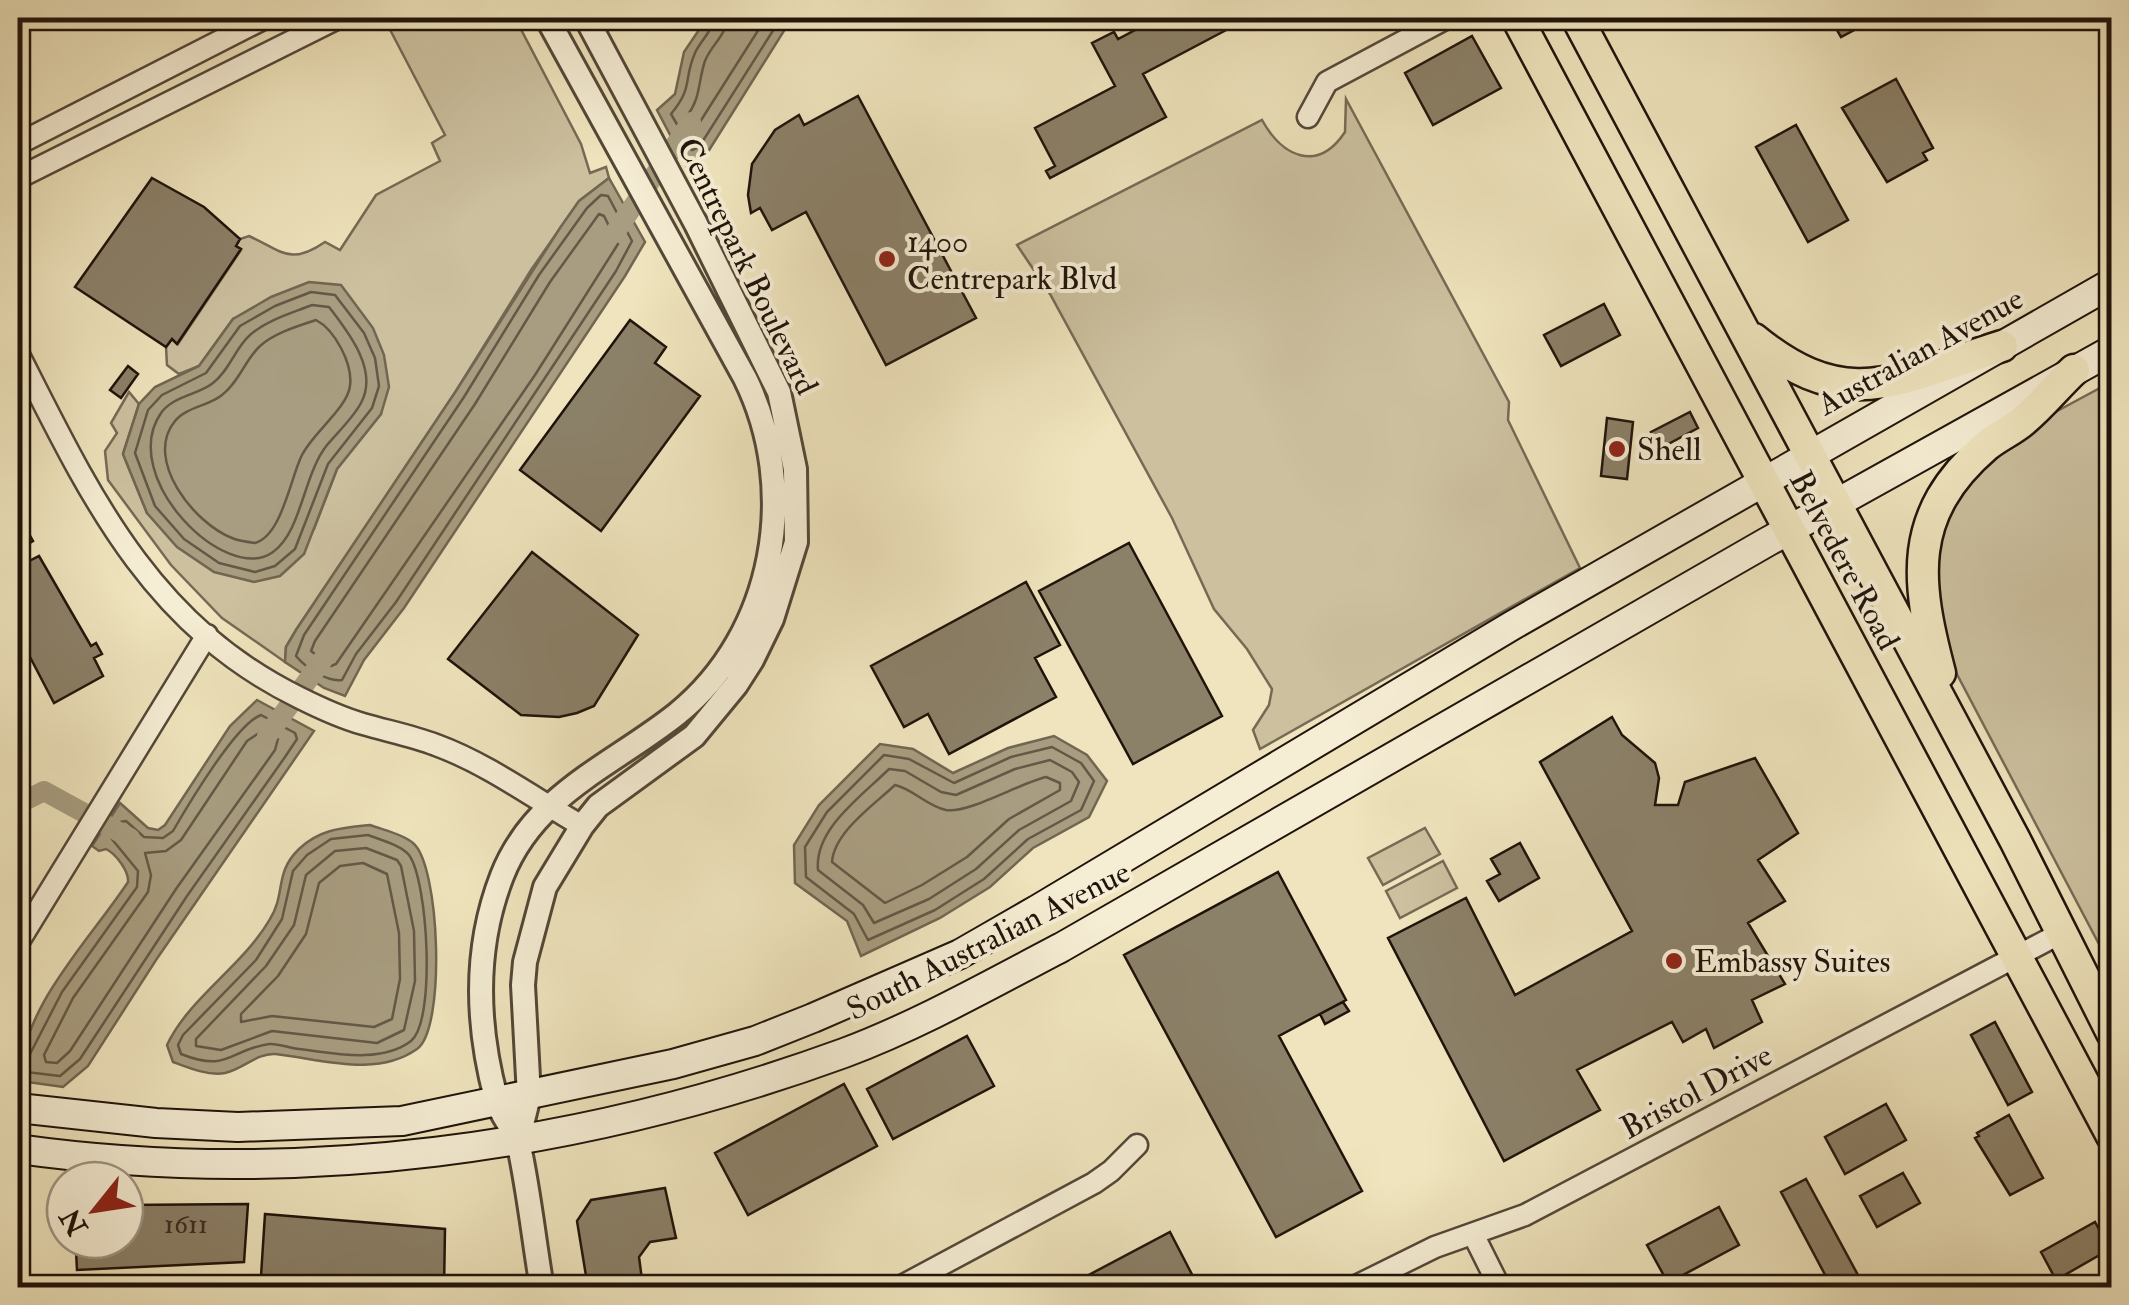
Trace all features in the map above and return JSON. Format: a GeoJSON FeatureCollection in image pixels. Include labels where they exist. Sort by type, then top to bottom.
{"type":"FeatureCollection","features":[{"type":"Feature","properties":{"kind":"main road","name":"Belvedere Road"},"geometry":{"type":"LineString","coordinates":[[1517,18],[2112,1136]]}},
{"type":"Feature","properties":{"kind":"main road","name":"Belvedere Road"},"geometry":{"type":"LineString","coordinates":[[1577,18],[1954,725],[2112,1033]]}},
{"type":"Feature","properties":{"kind":"main road","name":"Australian Avenue"},"geometry":{"type":"LineString","coordinates":[[1763,481],[2112,283]]}},
{"type":"Feature","properties":{"kind":"main road"},"geometry":{"type":"LineString","coordinates":[[1744,330],[1804,374],[1850,385],[1887,382],[2002,346]]}},
{"type":"Feature","properties":{"kind":"main road"},"geometry":{"type":"LineString","coordinates":[[1789,530],[2112,350]]}},
{"type":"Feature","properties":{"kind":"main road"},"geometry":{"type":"LineString","coordinates":[[1954,725],[1923,602],[1921,568],[1926,535],[1946,491],[1966,466],[1994,439],[2022,422],[2074,370]]}},
{"type":"Feature","properties":{"kind":"main road","name":"South Australian Avenue"},"geometry":{"type":"LineString","coordinates":[[18,1108],[156,1123],[238,1127],[402,1121],[673,1064],[755,1041],[879,992],[960,954],[1763,481]]}},
{"type":"Feature","properties":{"kind":"main road","name":"South Australian Avenue"},"geometry":{"type":"LineString","coordinates":[[18,1149],[124,1161],[288,1164],[371,1159],[518,1141],[685,1105],[847,1052],[965,998],[1062,947],[1789,530]]}},
{"type":"Feature","properties":{"kind":"street"},"geometry":{"type":"LineString","coordinates":[[18,144],[265,18]]}},
{"type":"Feature","properties":{"kind":"street"},"geometry":{"type":"LineString","coordinates":[[18,178],[338,18]]}},
{"type":"Feature","properties":{"kind":"street","name":"Centrepark Boulevard"},"geometry":{"type":"LineString","coordinates":[[518,1141],[497,1103],[480,996],[486,932],[503,873],[519,842],[547,806],[673,717],[710,682],[751,614],[774,546],[775,477],[757,402],[547,18]]}},
{"type":"Feature","properties":{"kind":"street","name":"Centrepark Boulevard"},"geometry":{"type":"LineString","coordinates":[[518,1141],[529,1096],[523,985],[529,937],[545,888],[598,806],[694,736],[736,685],[772,619],[796,542],[795,470],[779,392],[696,224],[586,18]]}},
{"type":"Feature","properties":{"kind":"street"},"geometry":{"type":"LineString","coordinates":[[1308,117],[1327,82],[1447,18]]}},
{"type":"Feature","properties":{"kind":"street"},"geometry":{"type":"LineString","coordinates":[[18,353],[108,525],[151,580],[207,635],[299,698],[358,723],[434,743],[582,826]]}},
{"type":"Feature","properties":{"kind":"street"},"geometry":{"type":"LineString","coordinates":[[18,943],[207,635]]}},
{"type":"Feature","properties":{"kind":"street","name":"Bristol Drive"},"geometry":{"type":"LineString","coordinates":[[1352,1288],[1434,1248],[1525,1215],[2061,933]]}},
{"type":"Feature","properties":{"kind":"street"},"geometry":{"type":"LineString","coordinates":[[518,1141],[542,1288]]}},
{"type":"Feature","properties":{"kind":"street"},"geometry":{"type":"LineString","coordinates":[[898,1288],[1094,1183],[1137,1145]]}},
{"type":"Feature","properties":{"kind":"street"},"geometry":{"type":"LineString","coordinates":[[1473,1234],[1500,1288]]}},
{"type":"Feature","properties":{"kind":"shaded area"},"geometry":{"type":"Polygon","coordinates":[[[396,18],[515,18],[581,144],[590,173],[606,167],[609,178],[579,201],[531,270],[456,391],[296,630],[286,647],[285,662],[222,618],[171,565],[108,480],[105,451],[117,433],[111,423],[129,392],[139,404],[123,454],[147,513],[314,529],[337,469],[381,414],[233,319],[199,366],[179,374],[167,365],[166,347],[172,339],[178,344],[241,250],[236,246],[240,239],[249,236],[294,255],[325,242],[340,250],[376,195],[440,161],[432,143],[445,135],[386,22],[396,18]]]}},
{"type":"Feature","properties":{"kind":"shaded area"},"geometry":{"type":"Polygon","coordinates":[[[1346,99],[1509,402],[1508,420],[1580,568],[1260,749],[1253,730],[1269,705],[1272,689],[1247,649],[1214,609],[1172,518],[1050,294],[1017,245],[1262,120],[1290,151],[1312,156],[1323,153],[1345,132],[1346,99]]]}},
{"type":"Feature","properties":{"kind":"shaded area"},"geometry":{"type":"Polygon","coordinates":[[[2111,382],[2111,967],[1950,661],[1930,573],[1954,493],[2009,437],[2111,382]]]}},
{"type":"Feature","properties":{"kind":"shaded area"},"geometry":{"type":"Polygon","coordinates":[[[1425,828],[1440,854],[1383,885],[1368,858],[1425,828]]]}},
{"type":"Feature","properties":{"kind":"shaded area"},"geometry":{"type":"Polygon","coordinates":[[[1443,861],[1457,888],[1400,918],[1386,891],[1443,861]]]}},
{"type":"Feature","properties":{"kind":"water"},"geometry":{"type":"Polygon","coordinates":[[[707,18],[792,18],[706,155],[687,167],[657,110],[675,94],[684,52],[707,18]]]}},
{"type":"Feature","properties":{"kind":"water"},"geometry":{"type":"Polygon","coordinates":[[[609,178],[645,242],[404,608],[364,660],[345,696],[324,688],[285,662],[286,647],[560,228],[579,201],[609,178]]]}},
{"type":"Feature","properties":{"kind":"water"},"geometry":{"type":"Polygon","coordinates":[[[309,282],[341,285],[373,328],[384,355],[389,387],[381,414],[337,469],[304,554],[280,576],[254,582],[214,572],[177,547],[147,513],[123,454],[139,404],[155,387],[199,366],[233,319],[271,297],[309,282]]]}},
{"type":"Feature","properties":{"kind":"water"},"geometry":{"type":"Polygon","coordinates":[[[257,700],[314,731],[88,1066],[63,1087],[20,1081],[23,1054],[44,1001],[128,882],[114,855],[92,846],[120,803],[148,828],[158,830],[165,825],[230,726],[257,700]]]}},
{"type":"Feature","properties":{"kind":"water"},"geometry":{"type":"Polygon","coordinates":[[[1054,736],[1087,755],[1107,781],[1089,817],[1033,848],[990,887],[940,918],[861,956],[847,921],[795,883],[794,845],[819,805],[880,744],[913,749],[953,773],[1008,748],[1054,736]]]}},
{"type":"Feature","properties":{"kind":"water"},"geometry":{"type":"Polygon","coordinates":[[[370,825],[413,843],[422,857],[429,882],[436,981],[426,1035],[417,1049],[401,1058],[366,1065],[268,1054],[219,1074],[173,1062],[167,1045],[189,1012],[259,936],[275,910],[291,858],[323,833],[370,825]]]}},
{"type":"Feature","properties":{"kind":"building"},"geometry":{"type":"Polygon","coordinates":[[[1153,18],[1249,18],[1143,74],[1166,117],[1050,178],[1046,171],[1055,166],[1035,128],[1115,86],[1092,43],[1114,32],[1118,39],[1153,18]]]}},
{"type":"Feature","properties":{"kind":"building"},"geometry":{"type":"Polygon","coordinates":[[[1830,18],[1877,18],[1841,37],[1830,18]]]}},
{"type":"Feature","properties":{"kind":"building"},"geometry":{"type":"Polygon","coordinates":[[[1472,36],[1501,88],[1433,125],[1405,73],[1472,36]]]}},
{"type":"Feature","properties":{"kind":"building"},"geometry":{"type":"Polygon","coordinates":[[[1896,79],[1933,148],[1923,153],[1927,160],[1887,182],[1842,108],[1896,79]]]}},
{"type":"Feature","properties":{"kind":"building","name":"1400 Centrepark Blvd"},"geometry":{"type":"Polygon","coordinates":[[[858,96],[976,318],[886,365],[806,212],[772,230],[760,208],[751,213],[748,195],[752,164],[775,130],[799,115],[804,125],[858,96]]]}},
{"type":"Feature","properties":{"kind":"building"},"geometry":{"type":"Polygon","coordinates":[[[1796,125],[1848,220],[1808,242],[1756,147],[1796,125]]]}},
{"type":"Feature","properties":{"kind":"building"},"geometry":{"type":"Polygon","coordinates":[[[152,178],[204,207],[240,239],[236,246],[241,249],[177,344],[172,339],[166,347],[75,287],[152,178]]]}},
{"type":"Feature","properties":{"kind":"building"},"geometry":{"type":"Polygon","coordinates":[[[1604,304],[1620,335],[1561,366],[1544,335],[1604,304]]]}},
{"type":"Feature","properties":{"kind":"building"},"geometry":{"type":"Polygon","coordinates":[[[630,320],[666,347],[655,363],[700,396],[601,531],[520,470],[630,320]]]}},
{"type":"Feature","properties":{"kind":"building"},"geometry":{"type":"Polygon","coordinates":[[[128,366],[138,374],[121,398],[110,390],[128,366]]]}},
{"type":"Feature","properties":{"kind":"building"},"geometry":{"type":"Polygon","coordinates":[[[1690,412],[1698,428],[1659,449],[1651,432],[1690,412]]]}},
{"type":"Feature","properties":{"kind":"building","name":"Shell"},"geometry":{"type":"Polygon","coordinates":[[[1607,418],[1633,422],[1627,479],[1601,476],[1607,418]]]}},
{"type":"Feature","properties":{"kind":"building"},"geometry":{"type":"Polygon","coordinates":[[[18,514],[33,541],[18,550],[18,514]]]}},
{"type":"Feature","properties":{"kind":"building"},"geometry":{"type":"Polygon","coordinates":[[[1129,543],[1222,716],[1133,764],[1039,591],[1129,543]]]}},
{"type":"Feature","properties":{"kind":"building"},"geometry":{"type":"Polygon","coordinates":[[[532,552],[638,635],[594,706],[559,717],[521,715],[448,659],[532,552]]]}},
{"type":"Feature","properties":{"kind":"building"},"geometry":{"type":"Polygon","coordinates":[[[39,556],[91,646],[96,643],[102,654],[94,658],[103,676],[54,703],[18,634],[18,567],[39,556]]]}},
{"type":"Feature","properties":{"kind":"building"},"geometry":{"type":"Polygon","coordinates":[[[1026,582],[1060,645],[1035,658],[1056,697],[949,754],[928,714],[904,727],[871,666],[1026,582]]]}},
{"type":"Feature","properties":{"kind":"building","name":"Embassy Suites"},"geometry":{"type":"Polygon","coordinates":[[[1612,717],[1622,735],[1655,763],[1659,778],[1655,805],[1678,805],[1685,782],[1755,758],[1798,833],[1758,860],[1785,901],[1748,923],[1785,984],[1752,1000],[1762,1022],[1714,1048],[1706,1029],[1683,1042],[1672,1022],[1577,1070],[1600,1110],[1504,1161],[1388,938],[1466,898],[1515,995],[1632,931],[1540,762],[1612,717]]]}},
{"type":"Feature","properties":{"kind":"building"},"geometry":{"type":"Polygon","coordinates":[[[1520,843],[1539,878],[1499,901],[1487,881],[1500,874],[1491,859],[1520,843]]]}},
{"type":"Feature","properties":{"kind":"building"},"geometry":{"type":"Polygon","coordinates":[[[1278,872],[1346,1000],[1279,1036],[1362,1191],[1276,1237],[1124,955],[1278,872]]]}},
{"type":"Feature","properties":{"kind":"building"},"geometry":{"type":"Polygon","coordinates":[[[1343,1002],[1349,1011],[1325,1024],[1320,1014],[1343,1002]]]}},
{"type":"Feature","properties":{"kind":"building"},"geometry":{"type":"Polygon","coordinates":[[[1995,1022],[2032,1092],[2008,1105],[1971,1035],[1995,1022]]]}},
{"type":"Feature","properties":{"kind":"building"},"geometry":{"type":"Polygon","coordinates":[[[967,1036],[994,1086],[893,1139],[867,1089],[967,1036]]]}},
{"type":"Feature","properties":{"kind":"building"},"geometry":{"type":"Polygon","coordinates":[[[844,1084],[877,1146],[748,1215],[715,1153],[844,1084]]]}},
{"type":"Feature","properties":{"kind":"building"},"geometry":{"type":"Polygon","coordinates":[[[1886,1104],[1906,1140],[1845,1174],[1825,1137],[1886,1104]]]}},
{"type":"Feature","properties":{"kind":"building"},"geometry":{"type":"Polygon","coordinates":[[[2009,1115],[2043,1178],[2010,1195],[1975,1138],[1977,1133],[2009,1115]]]}},
{"type":"Feature","properties":{"kind":"building"},"geometry":{"type":"Polygon","coordinates":[[[1903,1173],[1920,1203],[1877,1227],[1860,1196],[1903,1173]]]}},
{"type":"Feature","properties":{"kind":"building"},"geometry":{"type":"Polygon","coordinates":[[[1806,1179],[1865,1288],[1832,1288],[1781,1192],[1806,1179]]]}},
{"type":"Feature","properties":{"kind":"building"},"geometry":{"type":"Polygon","coordinates":[[[665,1188],[676,1238],[650,1242],[639,1257],[643,1287],[588,1288],[577,1221],[591,1200],[665,1188]]]}},
{"type":"Feature","properties":{"kind":"building"},"geometry":{"type":"Polygon","coordinates":[[[248,1204],[244,1262],[77,1270],[76,1260],[145,1260],[145,1205],[248,1204]]]}},
{"type":"Feature","properties":{"kind":"building"},"geometry":{"type":"Polygon","coordinates":[[[1719,1207],[1739,1245],[1668,1283],[1647,1245],[1719,1207]]]}},
{"type":"Feature","properties":{"kind":"building"},"geometry":{"type":"Polygon","coordinates":[[[265,1214],[445,1229],[444,1288],[396,1288],[261,1276],[265,1214]]]}},
{"type":"Feature","properties":{"kind":"building"},"geometry":{"type":"Polygon","coordinates":[[[2095,1222],[2110,1249],[2056,1280],[2041,1252],[2095,1222]]]}},
{"type":"Feature","properties":{"kind":"building"},"geometry":{"type":"Polygon","coordinates":[[[1170,1232],[1199,1288],[1064,1288],[1170,1232]]]}},
{"type":"Feature","properties":{"kind":"waterway"},"geometry":{"type":"LineString","coordinates":[[614,234],[691,122]]}},
{"type":"Feature","properties":{"kind":"waterway"},"geometry":{"type":"LineString","coordinates":[[267,736],[324,658]]}},
{"type":"Feature","properties":{"kind":"waterway"},"geometry":{"type":"LineString","coordinates":[[18,804],[44,791],[130,838]]}},
{"type":"Feature","properties":{"kind":"place","name":"1400 Centrepark Blvd"},"geometry":{"type":"Point","coordinates":[887,259]}},
{"type":"Feature","properties":{"kind":"place","name":"Shell"},"geometry":{"type":"Point","coordinates":[1617,449]}},
{"type":"Feature","properties":{"kind":"place","name":"Embassy Suites"},"geometry":{"type":"Point","coordinates":[1674,961]}}]}
